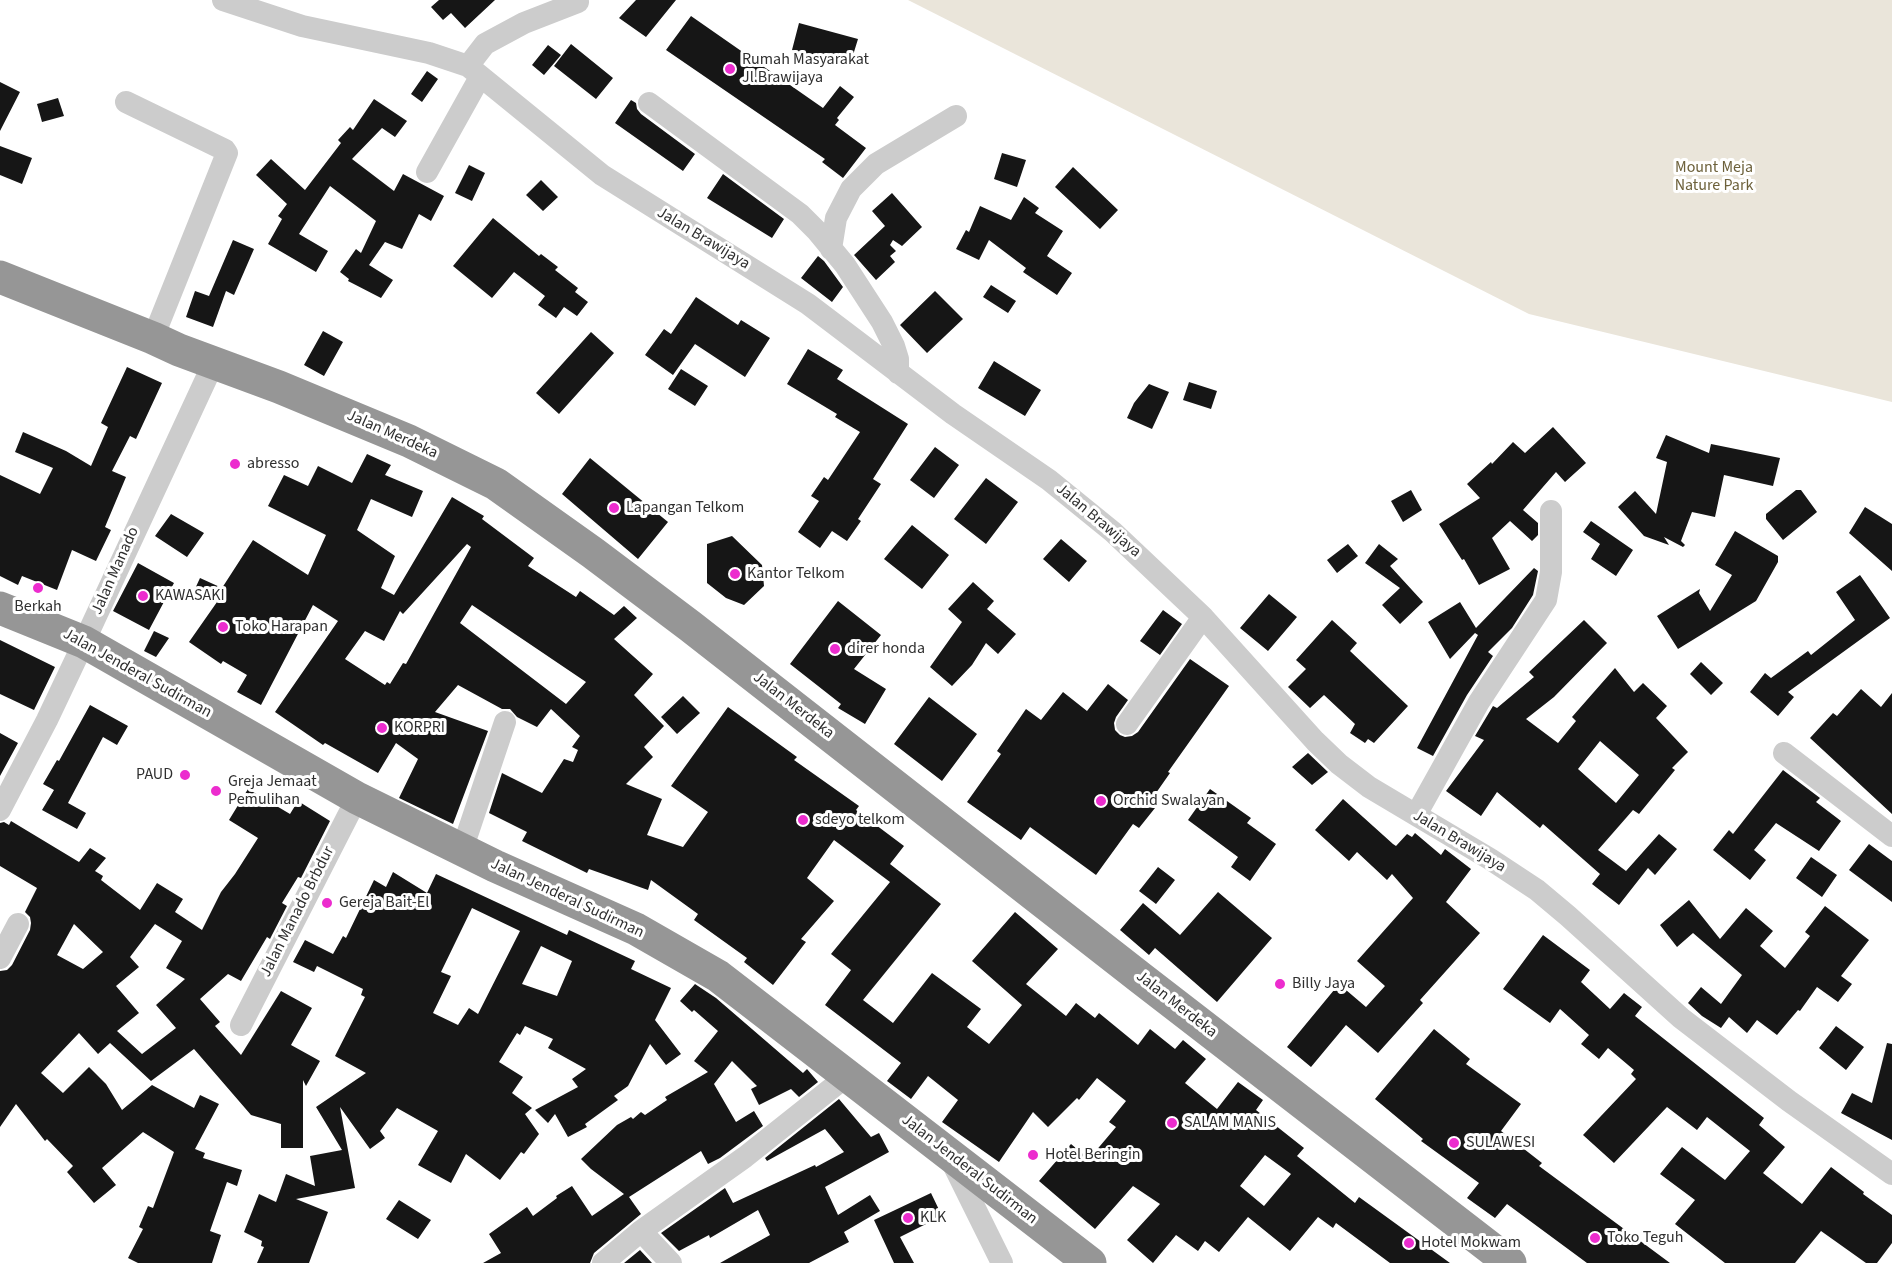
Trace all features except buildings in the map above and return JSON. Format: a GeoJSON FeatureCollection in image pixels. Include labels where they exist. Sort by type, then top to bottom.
{"type":"FeatureCollection","features":[{"type":"Feature","properties":{"kind":"highway","name":"Jalan Merdeka"},"geometry":{"type":"LineString","coordinates":[[0,278],[409,441],[496,484],[593,552],[690,626],[1151,986],[1420,1192],[1491,1258]]}},
{"type":"Feature","properties":{"kind":"highway","name":"Jalan Jenderal Sudirman"},"geometry":{"type":"LineString","coordinates":[[0,608],[84,642],[357,798],[462,850],[636,929],[718,976],[948,1155],[986,1201],[1090,1263]]}},
{"type":"Feature","properties":{"kind":"street","name":"Jalan Brawijaya"},"geometry":{"type":"LineString","coordinates":[[223,0],[302,26],[429,53],[474,71],[602,175],[808,304],[898,373],[1081,504],[1142,558],[1203,617],[1315,741],[1339,764],[1369,787],[1490,859],[1537,890],[1681,1018],[1789,1101],[1892,1174]]}},
{"type":"Feature","properties":{"kind":"street"},"geometry":{"type":"LineString","coordinates":[[427,172],[485,44],[524,23],[579,2]]}},
{"type":"Feature","properties":{"kind":"street"},"geometry":{"type":"LineString","coordinates":[[126,102],[227,153],[153,338]]}},
{"type":"Feature","properties":{"kind":"street"},"geometry":{"type":"LineString","coordinates":[[649,103],[800,214],[845,265],[882,322],[894,346],[898,359],[898,373]]}},
{"type":"Feature","properties":{"kind":"street"},"geometry":{"type":"LineString","coordinates":[[831,249],[836,218],[851,189],[876,164],[956,116]]}},
{"type":"Feature","properties":{"kind":"street","name":"Jalan Manado"},"geometry":{"type":"LineString","coordinates":[[0,810],[47,720],[214,362]]}},
{"type":"Feature","properties":{"kind":"street"},"geometry":{"type":"LineString","coordinates":[[1416,815],[1479,702],[1546,600],[1551,572],[1551,511]]}},
{"type":"Feature","properties":{"kind":"street"},"geometry":{"type":"LineString","coordinates":[[1127,724],[1203,617]]}},
{"type":"Feature","properties":{"kind":"street"},"geometry":{"type":"LineString","coordinates":[[462,850],[505,722]]}},
{"type":"Feature","properties":{"kind":"street"},"geometry":{"type":"LineString","coordinates":[[1784,753],[1892,836]]}},
{"type":"Feature","properties":{"kind":"street","name":"Jalan Manado Brbdur"},"geometry":{"type":"LineString","coordinates":[[241,1025],[357,798]]}},
{"type":"Feature","properties":{"kind":"street"},"geometry":{"type":"LineString","coordinates":[[0,958],[18,924]]}},
{"type":"Feature","properties":{"kind":"street"},"geometry":{"type":"LineString","coordinates":[[603,1263],[641,1231],[745,1157],[848,1076]]}},
{"type":"Feature","properties":{"kind":"street"},"geometry":{"type":"LineString","coordinates":[[986,1201],[1002,1263]]}},
{"type":"Feature","properties":{"kind":"street"},"geometry":{"type":"LineString","coordinates":[[641,1231],[671,1263]]}},
{"type":"Feature","properties":{"kind":"green space","name":"Mount Meja Nature Park"},"geometry":{"type":"Polygon","coordinates":[[[908,0],[1892,0],[1892,402],[1529,314],[908,0]]]}},
{"type":"Feature","properties":{"kind":"place","name":"Rumah Masyarakat Jl.Brawijaya"},"geometry":{"type":"Point","coordinates":[730,69]}},
{"type":"Feature","properties":{"kind":"place","name":"abresso"},"geometry":{"type":"Point","coordinates":[235,464]}},
{"type":"Feature","properties":{"kind":"place","name":"Lapangan Telkom"},"geometry":{"type":"Point","coordinates":[614,508]}},
{"type":"Feature","properties":{"kind":"place","name":"Kantor Telkom"},"geometry":{"type":"Point","coordinates":[735,574]}},
{"type":"Feature","properties":{"kind":"place","name":"Berkah"},"geometry":{"type":"Point","coordinates":[38,588]}},
{"type":"Feature","properties":{"kind":"place","name":"KAWASAKI"},"geometry":{"type":"Point","coordinates":[143,596]}},
{"type":"Feature","properties":{"kind":"place","name":"Toko Harapan"},"geometry":{"type":"Point","coordinates":[223,627]}},
{"type":"Feature","properties":{"kind":"place","name":"direr honda"},"geometry":{"type":"Point","coordinates":[835,649]}},
{"type":"Feature","properties":{"kind":"place","name":"KORPRI"},"geometry":{"type":"Point","coordinates":[382,728]}},
{"type":"Feature","properties":{"kind":"place","name":"PAUD"},"geometry":{"type":"Point","coordinates":[185,775]}},
{"type":"Feature","properties":{"kind":"place","name":"Greja Jemaat Pemulihan"},"geometry":{"type":"Point","coordinates":[216,791]}},
{"type":"Feature","properties":{"kind":"place","name":"Orchid Swalayan"},"geometry":{"type":"Point","coordinates":[1101,801]}},
{"type":"Feature","properties":{"kind":"place","name":"sdeyo telkom"},"geometry":{"type":"Point","coordinates":[803,820]}},
{"type":"Feature","properties":{"kind":"place","name":"Gereja Bait-El"},"geometry":{"type":"Point","coordinates":[327,903]}},
{"type":"Feature","properties":{"kind":"place","name":"Billy Jaya"},"geometry":{"type":"Point","coordinates":[1280,984]}},
{"type":"Feature","properties":{"kind":"place","name":"SALAM MANIS"},"geometry":{"type":"Point","coordinates":[1172,1123]}},
{"type":"Feature","properties":{"kind":"place","name":"SULAWESI"},"geometry":{"type":"Point","coordinates":[1454,1143]}},
{"type":"Feature","properties":{"kind":"place","name":"Hotel Beringin"},"geometry":{"type":"Point","coordinates":[1033,1155]}},
{"type":"Feature","properties":{"kind":"place","name":"KLK"},"geometry":{"type":"Point","coordinates":[908,1218]}},
{"type":"Feature","properties":{"kind":"place","name":"Toko Teguh"},"geometry":{"type":"Point","coordinates":[1595,1238]}},
{"type":"Feature","properties":{"kind":"place","name":"Hotel Mokwam"},"geometry":{"type":"Point","coordinates":[1409,1243]}}]}
